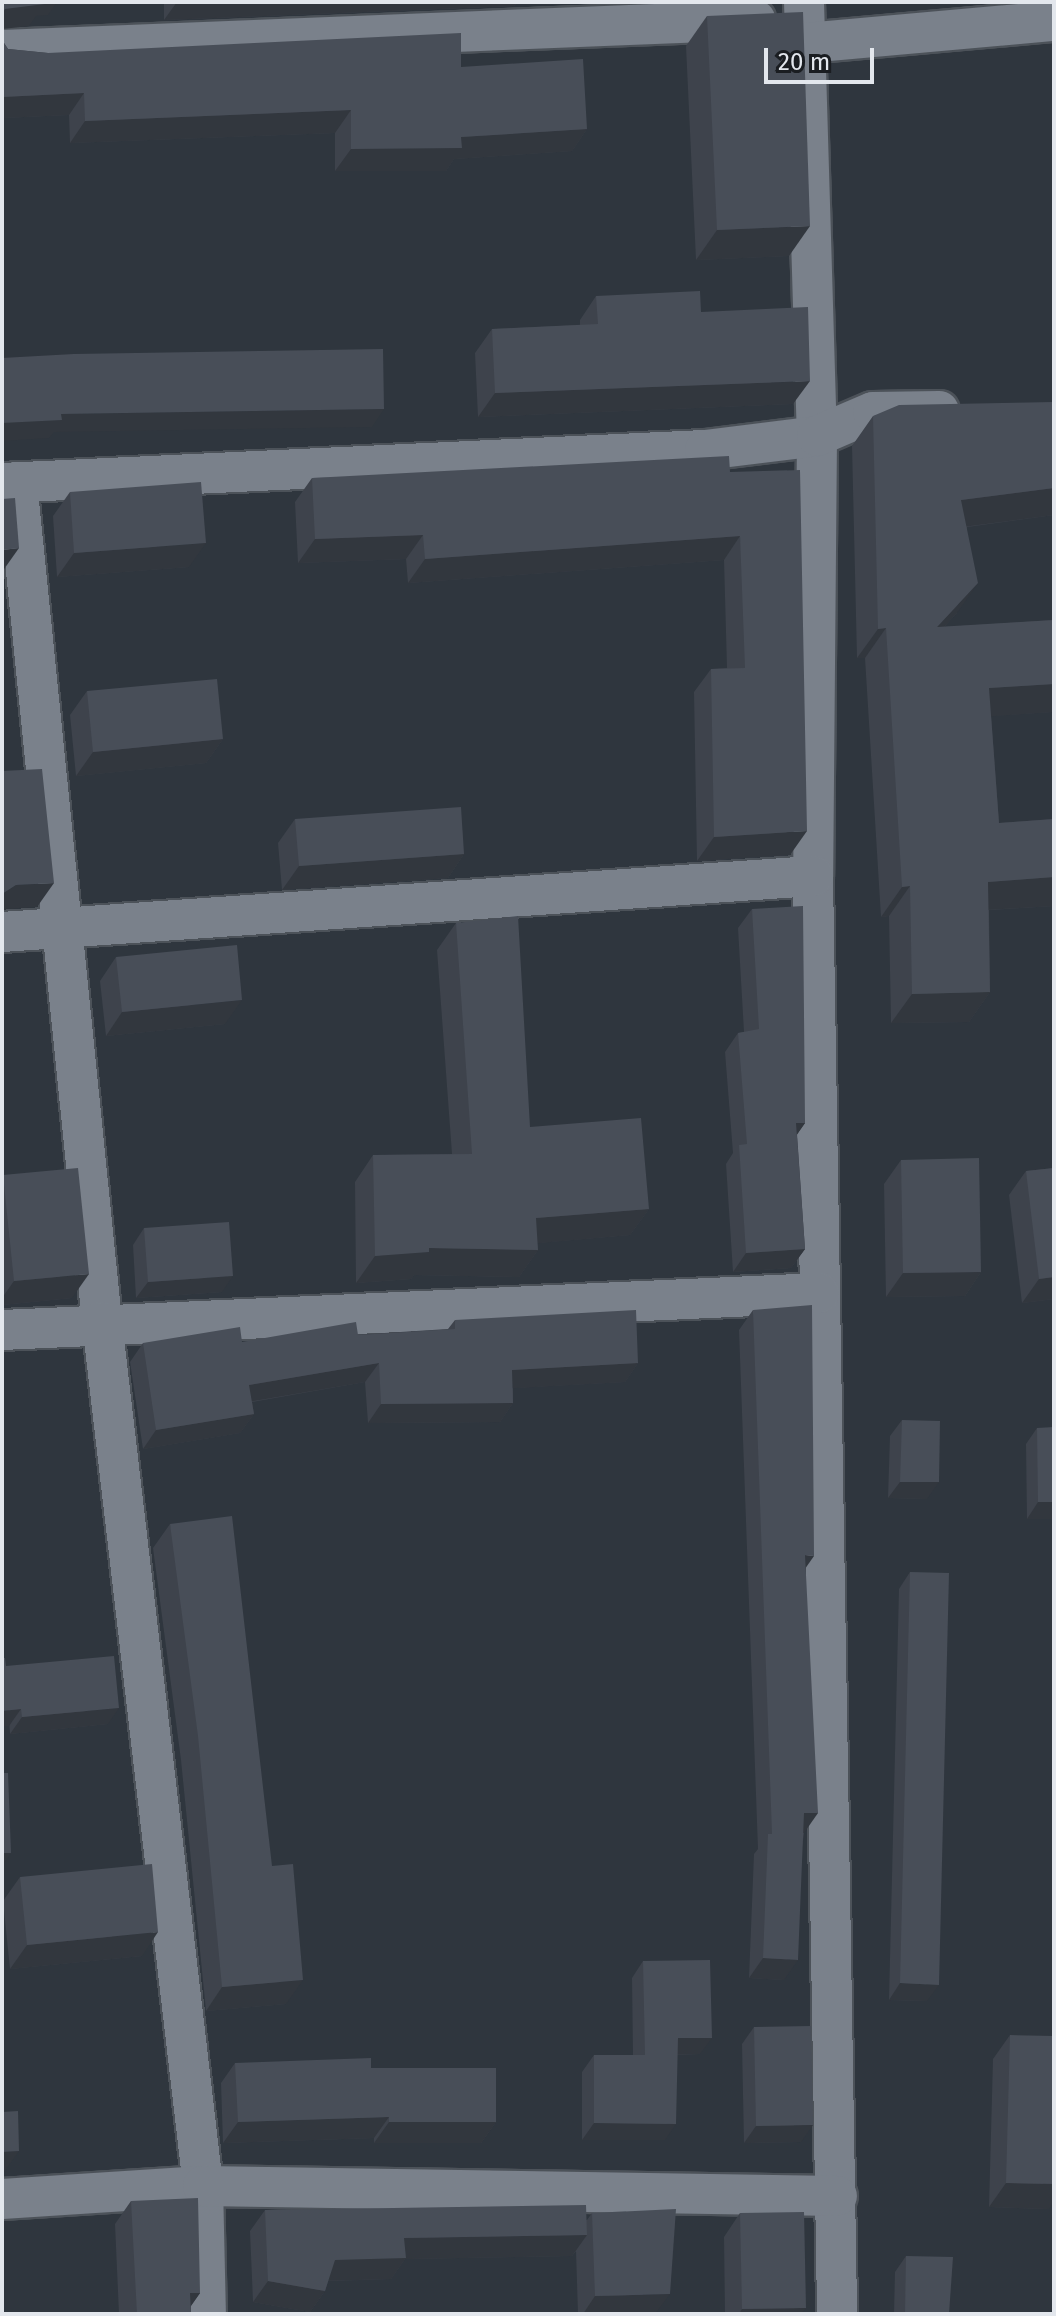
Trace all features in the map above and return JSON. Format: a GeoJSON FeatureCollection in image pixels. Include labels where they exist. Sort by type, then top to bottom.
{"type":"FeatureCollection","features":[{"type":"Feature","properties":{"kind":"street"},"geometry":{"type":"LineString","coordinates":[[2,50],[804,21],[1054,21]]}},
{"type":"Feature","properties":{"kind":"street"},"geometry":{"type":"LineString","coordinates":[[804,21],[817,436],[813,876],[837,2314]]}},
{"type":"Feature","properties":{"kind":"street"},"geometry":{"type":"LineString","coordinates":[[206,2314],[203,2186],[102,1322],[64,930],[10,482],[705,450],[817,436],[873,412],[978,410]]}},
{"type":"Feature","properties":{"kind":"street"},"geometry":{"type":"LineString","coordinates":[[2,932],[813,876]]}},
{"type":"Feature","properties":{"kind":"street"},"geometry":{"type":"LineString","coordinates":[[2,1330],[102,1322],[819,1293]]}},
{"type":"Feature","properties":{"kind":"street"},"geometry":{"type":"LineString","coordinates":[[2,2199],[203,2186],[837,2196]]}},
{"type":"Feature","properties":{"kind":"building"},"geometry":{"type":"Polygon","coordinates":[[[2,2],[45,4],[5,9],[2,14],[2,2]]]}},
{"type":"Feature","properties":{"kind":"building"},"geometry":{"type":"Polygon","coordinates":[[[803,12],[810,226],[717,230],[707,16],[803,12]]]}},
{"type":"Feature","properties":{"kind":"building"},"geometry":{"type":"Polygon","coordinates":[[[461,33],[461,67],[583,59],[587,129],[461,137],[462,148],[351,149],[351,110],[85,121],[84,93],[2,97],[2,40],[8,49],[48,53],[461,33]]]}},
{"type":"Feature","properties":{"kind":"building"},"geometry":{"type":"Polygon","coordinates":[[[700,291],[701,312],[808,307],[810,381],[495,393],[492,329],[598,324],[596,296],[700,291]]]}},
{"type":"Feature","properties":{"kind":"building"},"geometry":{"type":"Polygon","coordinates":[[[383,349],[384,409],[61,414],[62,420],[2,423],[2,358],[383,349]]]}},
{"type":"Feature","properties":{"kind":"building"},"geometry":{"type":"Polygon","coordinates":[[[1054,402],[1054,488],[961,500],[978,583],[937,627],[1054,620],[1054,684],[989,688],[999,823],[1054,819],[1054,877],[988,882],[990,992],[912,994],[910,886],[902,887],[886,628],[878,629],[873,416],[899,405],[1054,402]]]}},
{"type":"Feature","properties":{"kind":"building"},"geometry":{"type":"Polygon","coordinates":[[[729,456],[730,472],[800,470],[807,831],[714,837],[711,669],[745,668],[740,536],[425,559],[423,535],[315,539],[312,478],[729,456]]]}},
{"type":"Feature","properties":{"kind":"building"},"geometry":{"type":"Polygon","coordinates":[[[201,482],[206,543],[74,553],[70,492],[201,482]]]}},
{"type":"Feature","properties":{"kind":"building"},"geometry":{"type":"Polygon","coordinates":[[[15,498],[19,548],[2,550],[2,499],[15,498]]]}},
{"type":"Feature","properties":{"kind":"building"},"geometry":{"type":"Polygon","coordinates":[[[217,679],[223,739],[93,752],[87,691],[217,679]]]}},
{"type":"Feature","properties":{"kind":"building"},"geometry":{"type":"Polygon","coordinates":[[[42,769],[54,883],[16,885],[2,894],[2,771],[42,769]]]}},
{"type":"Feature","properties":{"kind":"building"},"geometry":{"type":"Polygon","coordinates":[[[461,807],[464,854],[299,866],[295,819],[461,807]]]}},
{"type":"Feature","properties":{"kind":"building"},"geometry":{"type":"Polygon","coordinates":[[[803,906],[805,1123],[796,1123],[805,1249],[746,1253],[739,1145],[747,1144],[738,1033],[759,1029],[752,909],[803,906]]]}},
{"type":"Feature","properties":{"kind":"building"},"geometry":{"type":"Polygon","coordinates":[[[518,916],[530,1127],[641,1118],[649,1209],[536,1218],[538,1250],[429,1248],[429,1252],[375,1256],[373,1155],[472,1154],[456,923],[518,916]]]}},
{"type":"Feature","properties":{"kind":"building"},"geometry":{"type":"Polygon","coordinates":[[[237,945],[242,1000],[122,1012],[116,957],[237,945]]]}},
{"type":"Feature","properties":{"kind":"building"},"geometry":{"type":"Polygon","coordinates":[[[979,1158],[981,1272],[903,1273],[901,1160],[979,1158]]]}},
{"type":"Feature","properties":{"kind":"building"},"geometry":{"type":"Polygon","coordinates":[[[78,1168],[89,1274],[14,1281],[3,1175],[78,1168]]]}},
{"type":"Feature","properties":{"kind":"building"},"geometry":{"type":"Polygon","coordinates":[[[1054,1168],[1054,1277],[1039,1279],[1026,1171],[1054,1168]]]}},
{"type":"Feature","properties":{"kind":"building"},"geometry":{"type":"Polygon","coordinates":[[[229,1222],[233,1276],[148,1282],[144,1228],[229,1222]]]}},
{"type":"Feature","properties":{"kind":"building"},"geometry":{"type":"Polygon","coordinates":[[[812,1305],[814,1556],[805,1555],[818,1813],[804,1813],[798,1960],[763,1958],[768,1834],[772,1834],[753,1310],[812,1305]]]}},
{"type":"Feature","properties":{"kind":"building"},"geometry":{"type":"Polygon","coordinates":[[[636,1310],[638,1363],[512,1370],[513,1403],[381,1404],[379,1363],[249,1385],[254,1414],[156,1430],[143,1343],[240,1327],[242,1342],[356,1322],[358,1335],[455,1329],[455,1320],[636,1310]]]}},
{"type":"Feature","properties":{"kind":"building"},"geometry":{"type":"Polygon","coordinates":[[[902,1420],[940,1421],[939,1482],[900,1482],[902,1420]]]}},
{"type":"Feature","properties":{"kind":"building"},"geometry":{"type":"Polygon","coordinates":[[[1054,1427],[1054,1502],[1038,1502],[1037,1428],[1054,1427]]]}},
{"type":"Feature","properties":{"kind":"building"},"geometry":{"type":"Polygon","coordinates":[[[232,1516],[272,1866],[293,1864],[303,1980],[222,1987],[198,1736],[170,1524],[232,1516]]]}},
{"type":"Feature","properties":{"kind":"building"},"geometry":{"type":"Polygon","coordinates":[[[910,1572],[949,1573],[939,1985],[900,1983],[910,1572]]]}},
{"type":"Feature","properties":{"kind":"building"},"geometry":{"type":"Polygon","coordinates":[[[114,1656],[119,1708],[22,1717],[21,1709],[2,1711],[2,1658],[5,1658],[6,1666],[114,1656]]]}},
{"type":"Feature","properties":{"kind":"building"},"geometry":{"type":"Polygon","coordinates":[[[2,1773],[8,1773],[11,1853],[2,1853],[2,1773]]]}},
{"type":"Feature","properties":{"kind":"building"},"geometry":{"type":"Polygon","coordinates":[[[152,1864],[158,1932],[27,1945],[20,1877],[152,1864]]]}},
{"type":"Feature","properties":{"kind":"building"},"geometry":{"type":"Polygon","coordinates":[[[710,1960],[712,2038],[678,2038],[676,2124],[594,2123],[594,2055],[645,2055],[643,1961],[710,1960]]]}},
{"type":"Feature","properties":{"kind":"building"},"geometry":{"type":"Polygon","coordinates":[[[811,2026],[813,2125],[756,2126],[754,2027],[811,2026]]]}},
{"type":"Feature","properties":{"kind":"building"},"geometry":{"type":"Polygon","coordinates":[[[1010,2035],[1054,2036],[1054,2184],[1006,2183],[1010,2035]]]}},
{"type":"Feature","properties":{"kind":"building"},"geometry":{"type":"Polygon","coordinates":[[[371,2058],[371,2068],[496,2068],[496,2122],[389,2122],[389,2117],[238,2122],[235,2063],[371,2058]]]}},
{"type":"Feature","properties":{"kind":"building"},"geometry":{"type":"Polygon","coordinates":[[[18,2111],[19,2151],[2,2152],[2,2112],[18,2111]]]}},
{"type":"Feature","properties":{"kind":"building"},"geometry":{"type":"Polygon","coordinates":[[[198,2198],[200,2293],[190,2293],[191,2314],[137,2314],[131,2201],[198,2198]]]}},
{"type":"Feature","properties":{"kind":"building"},"geometry":{"type":"Polygon","coordinates":[[[586,2205],[587,2235],[404,2238],[406,2258],[335,2260],[325,2291],[268,2281],[265,2210],[586,2205]]]}},
{"type":"Feature","properties":{"kind":"building"},"geometry":{"type":"Polygon","coordinates":[[[676,2209],[670,2294],[595,2296],[592,2213],[676,2209]]]}},
{"type":"Feature","properties":{"kind":"building"},"geometry":{"type":"Polygon","coordinates":[[[804,2212],[806,2308],[742,2309],[740,2213],[804,2212]]]}},
{"type":"Feature","properties":{"kind":"building"},"geometry":{"type":"Polygon","coordinates":[[[906,2256],[953,2257],[949,2314],[905,2314],[906,2256]]]}}]}
